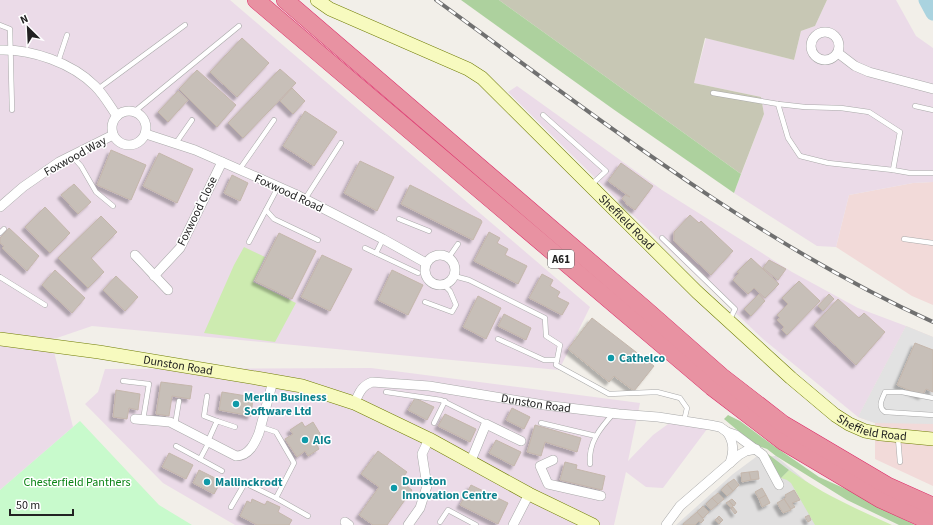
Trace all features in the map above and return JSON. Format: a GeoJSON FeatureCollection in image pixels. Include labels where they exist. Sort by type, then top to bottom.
{"type":"FeatureCollection","features":[{"type":"Feature","properties":{"kind":"highway","name":"A61"},"geometry":{"type":"LineString","coordinates":[[256,0],[712,387],[784,442],[880,499],[933,523]]}},
{"type":"Feature","properties":{"kind":"highway","name":"A61"},"geometry":{"type":"LineString","coordinates":[[285,0],[721,376],[783,424],[888,486],[933,506]]}},
{"type":"Feature","properties":{"kind":"main road","name":"Sheffield Road"},"geometry":{"type":"LineString","coordinates":[[317,0],[330,9],[468,69],[482,78],[697,292],[791,378],[840,418],[865,431],[933,439]]}},
{"type":"Feature","properties":{"kind":"main road","name":"Dunston Road"},"geometry":{"type":"LineString","coordinates":[[0,339],[100,352],[302,386],[354,403],[429,439],[534,496],[593,525]]}},
{"type":"Feature","properties":{"kind":"street"},"geometry":{"type":"LineString","coordinates":[[0,50],[11,49],[51,58],[81,74],[98,89],[117,116]]}},
{"type":"Feature","properties":{"kind":"street"},"geometry":{"type":"LineString","coordinates":[[838,53],[856,66],[869,72],[933,89]]}},
{"type":"Feature","properties":{"kind":"street"},"geometry":{"type":"LineString","coordinates":[[125,112],[134,112],[144,118],[146,123],[146,134],[143,139],[133,146],[121,144],[116,140],[113,135],[112,125],[117,116],[125,112]]}},
{"type":"Feature","properties":{"kind":"street","name":"Foxwood Road"},"geometry":{"type":"LineString","coordinates":[[146,134],[176,143],[305,199],[426,263]]}},
{"type":"Feature","properties":{"kind":"street","name":"Foxwood Way"},"geometry":{"type":"LineString","coordinates":[[0,207],[23,187],[59,162],[113,135]]}},
{"type":"Feature","properties":{"kind":"street","name":"Foxwood Close"},"geometry":{"type":"LineString","coordinates":[[154,276],[180,248],[222,162]]}},
{"type":"Feature","properties":{"kind":"street"},"geometry":{"type":"LineString","coordinates":[[439,254],[449,257],[455,265],[454,276],[444,285],[434,284],[425,273],[426,263],[434,256],[439,254]]}},
{"type":"Feature","properties":{"kind":"street"},"geometry":{"type":"LineString","coordinates":[[135,256],[168,290]]}},
{"type":"Feature","properties":{"kind":"street"},"geometry":{"type":"LineString","coordinates":[[139,419],[170,422],[236,456],[240,456],[249,451],[256,440],[261,427],[273,381]]}},
{"type":"Feature","properties":{"kind":"street","name":"Dunston Road"},"geometry":{"type":"LineString","coordinates":[[354,403],[365,385],[372,382],[429,386],[544,404],[684,421],[720,428],[756,449],[763,455],[779,485]]}},
{"type":"Feature","properties":{"kind":"street"},"geometry":{"type":"LineString","coordinates":[[470,462],[486,424],[521,441]]}},
{"type":"Feature","properties":{"kind":"street"},"geometry":{"type":"LineString","coordinates":[[727,432],[733,449],[730,463]]}},
{"type":"Feature","properties":{"kind":"street"},"geometry":{"type":"LineString","coordinates":[[408,525],[420,508],[427,486],[422,454],[429,439]]}},
{"type":"Feature","properties":{"kind":"street"},"geometry":{"type":"LineString","coordinates":[[666,525],[680,506],[730,463],[746,451],[756,449]]}},
{"type":"Feature","properties":{"kind":"street"},"geometry":{"type":"LineString","coordinates":[[548,484],[540,466],[553,460]]}},
{"type":"Feature","properties":{"kind":"street"},"geometry":{"type":"LineString","coordinates":[[548,484],[601,496]]}},
{"type":"Feature","properties":{"kind":"street"},"geometry":{"type":"LineString","coordinates":[[513,525],[534,496],[548,484]]}},
{"type":"Feature","properties":{"kind":"lane"},"geometry":{"type":"LineString","coordinates":[[98,89],[185,25]]}},
{"type":"Feature","properties":{"kind":"lane"},"geometry":{"type":"LineString","coordinates":[[0,26],[10,29],[12,110]]}},
{"type":"Feature","properties":{"kind":"lane"},"geometry":{"type":"LineString","coordinates":[[134,112],[239,26]]}},
{"type":"Feature","properties":{"kind":"lane"},"geometry":{"type":"LineString","coordinates":[[58,62],[67,35]]}},
{"type":"Feature","properties":{"kind":"lane"},"geometry":{"type":"LineString","coordinates":[[713,93],[778,104],[805,107],[841,108],[869,112],[900,132],[893,170]]}},
{"type":"Feature","properties":{"kind":"lane"},"geometry":{"type":"LineString","coordinates":[[778,104],[788,138],[800,156],[828,163],[893,170],[910,174],[933,174]]}},
{"type":"Feature","properties":{"kind":"lane"},"geometry":{"type":"LineString","coordinates":[[914,106],[933,110]]}},
{"type":"Feature","properties":{"kind":"lane"},"geometry":{"type":"LineString","coordinates":[[543,115],[606,171],[591,186]]}},
{"type":"Feature","properties":{"kind":"lane"},"geometry":{"type":"LineString","coordinates":[[176,143],[192,120]]}},
{"type":"Feature","properties":{"kind":"lane"},"geometry":{"type":"LineString","coordinates":[[239,170],[274,120]]}},
{"type":"Feature","properties":{"kind":"lane"},"geometry":{"type":"LineString","coordinates":[[305,199],[341,143]]}},
{"type":"Feature","properties":{"kind":"lane"},"geometry":{"type":"LineString","coordinates":[[72,156],[81,166],[96,192],[113,206]]}},
{"type":"Feature","properties":{"kind":"lane"},"geometry":{"type":"LineString","coordinates":[[249,242],[278,187]]}},
{"type":"Feature","properties":{"kind":"lane"},"geometry":{"type":"LineString","coordinates":[[266,210],[274,219],[318,240]]}},
{"type":"Feature","properties":{"kind":"lane"},"geometry":{"type":"LineString","coordinates":[[399,219],[429,232]]}},
{"type":"Feature","properties":{"kind":"lane"},"geometry":{"type":"LineString","coordinates":[[0,233],[4,229]]}},
{"type":"Feature","properties":{"kind":"lane"},"geometry":{"type":"LineString","coordinates":[[662,238],[735,309],[733,315],[728,321]]}},
{"type":"Feature","properties":{"kind":"lane"},"geometry":{"type":"LineString","coordinates":[[904,238],[933,242]]}},
{"type":"Feature","properties":{"kind":"lane"},"geometry":{"type":"LineString","coordinates":[[376,253],[383,239]]}},
{"type":"Feature","properties":{"kind":"lane"},"geometry":{"type":"LineString","coordinates":[[449,257],[458,244]]}},
{"type":"Feature","properties":{"kind":"lane"},"geometry":{"type":"LineString","coordinates":[[365,248],[418,273]]}},
{"type":"Feature","properties":{"kind":"lane"},"geometry":{"type":"LineString","coordinates":[[454,276],[469,280],[545,318],[546,336],[560,345],[556,363]]}},
{"type":"Feature","properties":{"kind":"lane"},"geometry":{"type":"LineString","coordinates":[[0,277],[45,305]]}},
{"type":"Feature","properties":{"kind":"lane"},"geometry":{"type":"LineString","coordinates":[[425,302],[452,312],[456,305],[450,291],[444,285]]}},
{"type":"Feature","properties":{"kind":"lane"},"geometry":{"type":"LineString","coordinates":[[498,339],[544,360],[556,363],[609,394],[657,392],[680,398],[687,408],[684,421]]}},
{"type":"Feature","properties":{"kind":"lane"},"geometry":{"type":"LineString","coordinates":[[123,381],[149,384],[139,419]]}},
{"type":"Feature","properties":{"kind":"lane"},"geometry":{"type":"LineString","coordinates":[[386,392],[441,400],[483,421],[486,424]]}},
{"type":"Feature","properties":{"kind":"lane"},"geometry":{"type":"LineString","coordinates":[[933,398],[902,392],[884,392],[880,404],[885,412],[933,415]]}},
{"type":"Feature","properties":{"kind":"lane"},"geometry":{"type":"LineString","coordinates":[[207,396],[204,416],[235,427]]}},
{"type":"Feature","properties":{"kind":"lane"},"geometry":{"type":"LineString","coordinates":[[175,425],[179,401]]}},
{"type":"Feature","properties":{"kind":"lane"},"geometry":{"type":"LineString","coordinates":[[434,423],[445,402]]}},
{"type":"Feature","properties":{"kind":"lane"},"geometry":{"type":"LineString","coordinates":[[590,464],[590,448],[601,426],[614,413]]}},
{"type":"Feature","properties":{"kind":"lane"},"geometry":{"type":"LineString","coordinates":[[200,459],[217,421]]}},
{"type":"Feature","properties":{"kind":"lane"},"geometry":{"type":"LineString","coordinates":[[541,423],[596,436]]}},
{"type":"Feature","properties":{"kind":"lane"},"geometry":{"type":"LineString","coordinates":[[261,427],[276,432],[294,462],[276,498]]}},
{"type":"Feature","properties":{"kind":"lane"},"geometry":{"type":"LineString","coordinates":[[898,436],[900,462]]}},
{"type":"Feature","properties":{"kind":"lane"},"geometry":{"type":"LineString","coordinates":[[176,446],[222,471]]}},
{"type":"Feature","properties":{"kind":"lane"},"geometry":{"type":"LineString","coordinates":[[232,507],[245,483],[308,516]]}},
{"type":"Feature","properties":{"kind":"lane"},"geometry":{"type":"LineString","coordinates":[[440,522],[448,510],[476,525]]}},
{"type":"Feature","properties":{"kind":"shaded area"},"geometry":{"type":"Polygon","coordinates":[[[0,0],[230,0],[590,307],[559,370],[92,326],[51,340],[73,427],[0,490],[0,0]]]}},
{"type":"Feature","properties":{"kind":"shaded area"},"geometry":{"type":"Polygon","coordinates":[[[499,0],[827,0],[815,26],[801,31],[794,60],[705,38],[694,83],[761,97],[764,114],[741,174],[499,0]]]}},
{"type":"Feature","properties":{"kind":"shaded area"},"geometry":{"type":"Polygon","coordinates":[[[827,0],[896,0],[916,36],[933,48],[933,182],[913,183],[849,195],[836,247],[817,246],[734,193],[764,114],[761,97],[694,83],[706,38],[794,60],[801,31],[815,26],[827,0]]]}},
{"type":"Feature","properties":{"kind":"shaded area"},"geometry":{"type":"Polygon","coordinates":[[[517,86],[662,190],[792,272],[858,308],[906,326],[858,417],[763,339],[636,218],[508,92],[517,86]]]}},
{"type":"Feature","properties":{"kind":"shaded area"},"geometry":{"type":"Polygon","coordinates":[[[933,182],[933,305],[912,296],[836,247],[849,195],[913,183],[933,182]]]}},
{"type":"Feature","properties":{"kind":"shaded area"},"geometry":{"type":"Polygon","coordinates":[[[906,326],[933,337],[933,486],[875,459],[875,423],[858,417],[906,326]]]}},
{"type":"Feature","properties":{"kind":"shaded area"},"geometry":{"type":"Polygon","coordinates":[[[906,326],[933,337],[933,350],[915,343],[897,385],[926,389],[933,392],[933,424],[875,423],[858,417],[906,326]]]}},
{"type":"Feature","properties":{"kind":"shaded area"},"geometry":{"type":"Polygon","coordinates":[[[371,368],[640,403],[628,461],[653,435],[675,419],[710,425],[663,488],[646,487],[626,472],[614,525],[235,525],[163,483],[85,404],[98,392],[105,369],[371,368]]]}},
{"type":"Feature","properties":{"kind":"shaded area"},"geometry":{"type":"Polygon","coordinates":[[[776,456],[837,507],[836,525],[676,525],[733,474],[756,457],[776,456]]]}},
{"type":"Feature","properties":{"kind":"green space"},"geometry":{"type":"Polygon","coordinates":[[[461,0],[499,0],[741,174],[734,193],[613,109],[461,0]]]}},
{"type":"Feature","properties":{"kind":"green space"},"geometry":{"type":"Polygon","coordinates":[[[244,247],[265,257],[253,282],[296,303],[275,342],[204,333],[234,265],[244,247]]]}},
{"type":"Feature","properties":{"kind":"green space"},"geometry":{"type":"Polygon","coordinates":[[[728,415],[740,421],[819,477],[877,503],[877,506],[915,525],[899,525],[847,500],[767,449],[755,445],[724,419],[728,415]]]}},
{"type":"Feature","properties":{"kind":"green space","name":"Chesterfield Panthers"},"geometry":{"type":"Polygon","coordinates":[[[80,421],[159,505],[192,525],[0,525],[0,490],[80,421]]]}},
{"type":"Feature","properties":{"kind":"green space"},"geometry":{"type":"Polygon","coordinates":[[[764,452],[789,470],[781,478],[764,452]]]}},
{"type":"Feature","properties":{"kind":"green space"},"geometry":{"type":"Polygon","coordinates":[[[789,470],[852,507],[892,525],[815,525],[791,483],[781,478],[789,470]]]}},
{"type":"Feature","properties":{"kind":"building"},"geometry":{"type":"Polygon","coordinates":[[[242,38],[269,63],[237,97],[210,72],[242,38]]]}},
{"type":"Feature","properties":{"kind":"building"},"geometry":{"type":"Polygon","coordinates":[[[280,69],[296,83],[243,138],[228,123],[280,69]]]}},
{"type":"Feature","properties":{"kind":"building"},"geometry":{"type":"Polygon","coordinates":[[[197,70],[236,105],[217,127],[179,89],[197,70]]]}},
{"type":"Feature","properties":{"kind":"building"},"geometry":{"type":"Polygon","coordinates":[[[292,88],[305,101],[293,114],[280,101],[292,88]]]}},
{"type":"Feature","properties":{"kind":"building"},"geometry":{"type":"Polygon","coordinates":[[[178,91],[188,100],[168,122],[158,112],[178,91]]]}},
{"type":"Feature","properties":{"kind":"building"},"geometry":{"type":"Polygon","coordinates":[[[305,111],[337,132],[314,166],[283,146],[305,111]]]}},
{"type":"Feature","properties":{"kind":"building"},"geometry":{"type":"Polygon","coordinates":[[[111,150],[146,165],[131,200],[97,185],[111,150]]]}},
{"type":"Feature","properties":{"kind":"building"},"geometry":{"type":"Polygon","coordinates":[[[159,153],[193,169],[177,203],[143,186],[159,153]]]}},
{"type":"Feature","properties":{"kind":"building"},"geometry":{"type":"Polygon","coordinates":[[[360,161],[394,177],[377,211],[344,193],[360,161]]]}},
{"type":"Feature","properties":{"kind":"building"},"geometry":{"type":"Polygon","coordinates":[[[621,163],[653,186],[635,210],[622,199],[625,195],[630,197],[608,181],[621,163]]]}},
{"type":"Feature","properties":{"kind":"building"},"geometry":{"type":"Polygon","coordinates":[[[232,175],[248,183],[240,201],[224,193],[232,175]]]}},
{"type":"Feature","properties":{"kind":"building"},"geometry":{"type":"Polygon","coordinates":[[[74,184],[91,202],[78,214],[61,195],[74,184]]]}},
{"type":"Feature","properties":{"kind":"building"},"geometry":{"type":"Polygon","coordinates":[[[410,185],[481,220],[482,222],[473,240],[401,204],[410,185]]]}},
{"type":"Feature","properties":{"kind":"building"},"geometry":{"type":"Polygon","coordinates":[[[45,207],[70,233],[50,253],[25,227],[45,207]]]}},
{"type":"Feature","properties":{"kind":"building"},"geometry":{"type":"Polygon","coordinates":[[[690,215],[699,223],[701,221],[733,251],[711,275],[674,241],[674,232],[690,215]]]}},
{"type":"Feature","properties":{"kind":"building"},"geometry":{"type":"Polygon","coordinates":[[[101,216],[117,232],[91,258],[104,272],[88,288],[58,258],[101,216]]]}},
{"type":"Feature","properties":{"kind":"building"},"geometry":{"type":"Polygon","coordinates":[[[9,228],[39,256],[27,271],[2,248],[4,246],[0,243],[0,238],[9,228]]]}},
{"type":"Feature","properties":{"kind":"building"},"geometry":{"type":"Polygon","coordinates":[[[489,232],[500,238],[497,243],[508,249],[505,255],[527,266],[518,284],[474,261],[489,232]]]}},
{"type":"Feature","properties":{"kind":"building"},"geometry":{"type":"Polygon","coordinates":[[[279,233],[316,251],[292,299],[255,281],[279,233]]]}},
{"type":"Feature","properties":{"kind":"building"},"geometry":{"type":"Polygon","coordinates":[[[322,255],[352,269],[330,311],[301,297],[322,255]]]}},
{"type":"Feature","properties":{"kind":"building"},"geometry":{"type":"Polygon","coordinates":[[[751,258],[779,284],[765,298],[754,288],[748,294],[733,280],[739,273],[737,272],[751,258]]]}},
{"type":"Feature","properties":{"kind":"building"},"geometry":{"type":"Polygon","coordinates":[[[769,260],[786,269],[778,280],[763,268],[769,260]]]}},
{"type":"Feature","properties":{"kind":"building"},"geometry":{"type":"Polygon","coordinates":[[[55,270],[85,298],[72,313],[42,285],[55,270]]]}},
{"type":"Feature","properties":{"kind":"building"},"geometry":{"type":"Polygon","coordinates":[[[392,270],[423,285],[408,315],[378,300],[392,270]]]}},
{"type":"Feature","properties":{"kind":"building"},"geometry":{"type":"Polygon","coordinates":[[[542,274],[553,280],[550,286],[560,292],[557,297],[569,303],[562,315],[529,298],[542,274]]]}},
{"type":"Feature","properties":{"kind":"building"},"geometry":{"type":"Polygon","coordinates":[[[116,276],[138,297],[125,311],[103,290],[116,276]]]}},
{"type":"Feature","properties":{"kind":"building"},"geometry":{"type":"Polygon","coordinates":[[[799,281],[820,301],[787,335],[782,330],[784,327],[777,320],[780,318],[777,315],[788,304],[782,298],[799,281]]]}},
{"type":"Feature","properties":{"kind":"building"},"geometry":{"type":"Polygon","coordinates":[[[759,294],[765,301],[751,316],[744,309],[759,294]]]}},
{"type":"Feature","properties":{"kind":"building"},"geometry":{"type":"Polygon","coordinates":[[[829,294],[834,299],[823,311],[818,306],[829,294]]]}},
{"type":"Feature","properties":{"kind":"building"},"geometry":{"type":"Polygon","coordinates":[[[478,296],[501,308],[486,339],[463,327],[478,296]]]}},
{"type":"Feature","properties":{"kind":"building"},"geometry":{"type":"Polygon","coordinates":[[[838,299],[859,318],[864,313],[885,332],[856,365],[814,325],[838,299]]]}},
{"type":"Feature","properties":{"kind":"building"},"geometry":{"type":"Polygon","coordinates":[[[504,314],[531,328],[526,340],[498,326],[504,314]]]}},
{"type":"Feature","properties":{"kind":"building","name":"Cathelco"},"geometry":{"type":"Polygon","coordinates":[[[592,318],[654,366],[634,391],[614,376],[609,382],[568,349],[592,318]]]}},
{"type":"Feature","properties":{"kind":"building"},"geometry":{"type":"Polygon","coordinates":[[[915,343],[933,350],[933,392],[926,389],[922,396],[897,385],[915,343]]]}},
{"type":"Feature","properties":{"kind":"building"},"geometry":{"type":"Polygon","coordinates":[[[161,382],[192,386],[190,399],[172,396],[169,416],[156,414],[161,382]]]}},
{"type":"Feature","properties":{"kind":"building"},"geometry":{"type":"Polygon","coordinates":[[[116,390],[140,394],[138,410],[129,408],[127,419],[113,417],[116,390]]]}},
{"type":"Feature","properties":{"kind":"building","name":"Merlin Business Software Ltd"},"geometry":{"type":"Polygon","coordinates":[[[222,392],[253,397],[251,416],[219,410],[222,392]]]}},
{"type":"Feature","properties":{"kind":"building"},"geometry":{"type":"Polygon","coordinates":[[[415,398],[434,407],[427,420],[408,410],[415,398]]]}},
{"type":"Feature","properties":{"kind":"building"},"geometry":{"type":"Polygon","coordinates":[[[512,408],[530,417],[524,429],[506,420],[512,408]]]}},
{"type":"Feature","properties":{"kind":"building"},"geometry":{"type":"Polygon","coordinates":[[[445,414],[476,429],[470,442],[438,426],[445,414]]]}},
{"type":"Feature","properties":{"kind":"building","name":"AIG"},"geometry":{"type":"Polygon","coordinates":[[[302,422],[305,427],[313,422],[324,440],[317,445],[319,449],[308,456],[305,451],[297,457],[285,439],[293,434],[290,430],[302,422]]]}},
{"type":"Feature","properties":{"kind":"building"},"geometry":{"type":"Polygon","coordinates":[[[535,425],[581,438],[577,452],[545,442],[541,456],[527,452],[535,425]]]}},
{"type":"Feature","properties":{"kind":"building"},"geometry":{"type":"Polygon","coordinates":[[[496,440],[521,452],[514,466],[489,453],[496,440]]]}},
{"type":"Feature","properties":{"kind":"building","name":"Dunston Innovation Centre"},"geometry":{"type":"Polygon","coordinates":[[[378,451],[407,472],[404,476],[409,479],[407,486],[412,490],[387,525],[373,525],[359,515],[379,487],[361,474],[378,451]]]}},
{"type":"Feature","properties":{"kind":"building"},"geometry":{"type":"Polygon","coordinates":[[[169,453],[193,465],[186,479],[162,467],[169,453]]]}},
{"type":"Feature","properties":{"kind":"building"},"geometry":{"type":"Polygon","coordinates":[[[565,462],[577,465],[576,469],[605,476],[602,490],[560,480],[565,462]]]}},
{"type":"Feature","properties":{"kind":"building","name":"Mallinckrodt"},"geometry":{"type":"Polygon","coordinates":[[[199,470],[221,481],[214,494],[193,483],[199,470]]]}},
{"type":"Feature","properties":{"kind":"building"},"geometry":{"type":"Polygon","coordinates":[[[758,471],[759,479],[751,480],[749,472],[758,471]]]}},
{"type":"Feature","properties":{"kind":"building"},"geometry":{"type":"Polygon","coordinates":[[[749,472],[751,480],[742,482],[741,473],[749,472]]]}},
{"type":"Feature","properties":{"kind":"building"},"geometry":{"type":"Polygon","coordinates":[[[734,479],[739,485],[733,491],[727,484],[734,479]]]}},
{"type":"Feature","properties":{"kind":"building"},"geometry":{"type":"Polygon","coordinates":[[[727,484],[733,491],[727,496],[721,490],[727,484]]]}},
{"type":"Feature","properties":{"kind":"building"},"geometry":{"type":"Polygon","coordinates":[[[471,485],[508,503],[498,524],[460,505],[471,485]]]}},
{"type":"Feature","properties":{"kind":"building"},"geometry":{"type":"Polygon","coordinates":[[[762,488],[766,495],[759,499],[755,492],[762,488]]]}},
{"type":"Feature","properties":{"kind":"building"},"geometry":{"type":"Polygon","coordinates":[[[794,490],[800,500],[792,503],[795,507],[791,509],[784,499],[786,497],[785,495],[794,490]]]}},
{"type":"Feature","properties":{"kind":"building"},"geometry":{"type":"Polygon","coordinates":[[[718,493],[724,499],[718,504],[712,498],[718,493]]]}},
{"type":"Feature","properties":{"kind":"building"},"geometry":{"type":"Polygon","coordinates":[[[766,495],[770,503],[762,507],[759,499],[766,495]]]}},
{"type":"Feature","properties":{"kind":"building"},"geometry":{"type":"Polygon","coordinates":[[[712,498],[718,504],[711,510],[706,504],[712,498]]]}},
{"type":"Feature","properties":{"kind":"building"},"geometry":{"type":"Polygon","coordinates":[[[252,499],[265,505],[267,501],[280,507],[278,512],[292,520],[289,525],[257,525],[240,516],[247,501],[251,503],[252,499]]]}},
{"type":"Feature","properties":{"kind":"building"},"geometry":{"type":"Polygon","coordinates":[[[732,499],[736,503],[734,506],[729,501],[732,499]]]}},
{"type":"Feature","properties":{"kind":"building"},"geometry":{"type":"Polygon","coordinates":[[[784,499],[791,510],[783,513],[777,503],[784,499]]]}},
{"type":"Feature","properties":{"kind":"building"},"geometry":{"type":"Polygon","coordinates":[[[729,501],[733,506],[731,508],[726,503],[729,501]]]}},
{"type":"Feature","properties":{"kind":"building"},"geometry":{"type":"Polygon","coordinates":[[[703,506],[709,512],[703,518],[697,512],[703,506]]]}},
{"type":"Feature","properties":{"kind":"building"},"geometry":{"type":"Polygon","coordinates":[[[733,507],[737,512],[735,514],[731,509],[733,507]]]}},
{"type":"Feature","properties":{"kind":"building"},"geometry":{"type":"Polygon","coordinates":[[[697,512],[704,520],[701,523],[699,521],[695,525],[683,524],[697,512]]]}},
{"type":"Feature","properties":{"kind":"building"},"geometry":{"type":"Polygon","coordinates":[[[809,515],[811,520],[808,522],[805,517],[809,515]]]}},
{"type":"Feature","properties":{"kind":"building"},"geometry":{"type":"Polygon","coordinates":[[[719,516],[723,520],[721,522],[717,518],[719,516]]]}},
{"type":"Feature","properties":{"kind":"building"},"geometry":{"type":"Polygon","coordinates":[[[717,518],[721,522],[719,524],[715,520],[717,518]]]}},
{"type":"Feature","properties":{"kind":"waterway"},"geometry":{"type":"LineString","coordinates":[[926,0],[933,13]]}},
{"type":"Feature","properties":{"kind":"railway"},"geometry":{"type":"LineString","coordinates":[[436,0],[616,131],[738,215],[801,253],[866,289],[933,322]]}},
{"type":"Feature","properties":{"kind":"place","name":"Cathelco"},"geometry":{"type":"Point","coordinates":[611,358]}},
{"type":"Feature","properties":{"kind":"place","name":"Merlin Business Software Ltd"},"geometry":{"type":"Point","coordinates":[236,404]}},
{"type":"Feature","properties":{"kind":"place","name":"AIG"},"geometry":{"type":"Point","coordinates":[305,440]}},
{"type":"Feature","properties":{"kind":"place","name":"Mallinckrodt"},"geometry":{"type":"Point","coordinates":[207,482]}},
{"type":"Feature","properties":{"kind":"place","name":"Dunston Innovation Centre"},"geometry":{"type":"Point","coordinates":[394,488]}}]}
